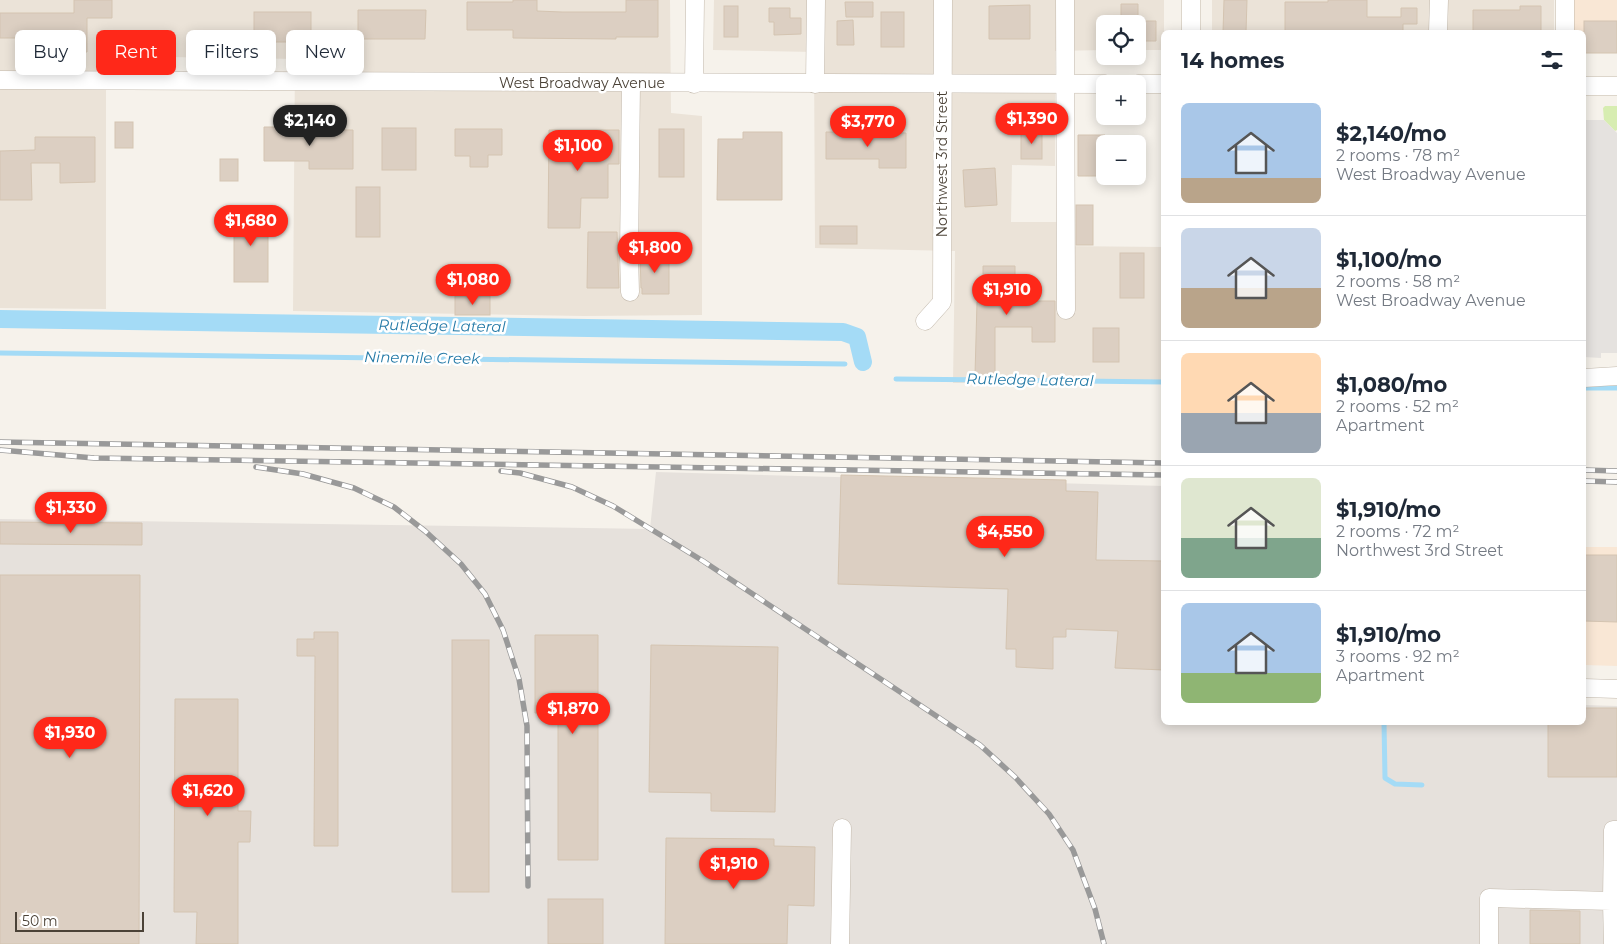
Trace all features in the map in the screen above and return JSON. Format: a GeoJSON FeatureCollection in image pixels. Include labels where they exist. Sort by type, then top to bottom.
{"type":"FeatureCollection","features":[{"type":"Feature","properties":{"kind":"street"},"geometry":{"type":"LineString","coordinates":[[694,84],[695,0]]}},
{"type":"Feature","properties":{"kind":"street"},"geometry":{"type":"LineString","coordinates":[[815,84],[816,0]]}},
{"type":"Feature","properties":{"kind":"street","name":"Northwest 3rd Street"},"geometry":{"type":"LineString","coordinates":[[925,321],[942,302],[943,0]]}},
{"type":"Feature","properties":{"kind":"street"},"geometry":{"type":"LineString","coordinates":[[1065,0],[1066,310]]}},
{"type":"Feature","properties":{"kind":"street"},"geometry":{"type":"LineString","coordinates":[[1191,0],[1191,30]]}},
{"type":"Feature","properties":{"kind":"street"},"geometry":{"type":"LineString","coordinates":[[1438,30],[1439,0]]}},
{"type":"Feature","properties":{"kind":"street"},"geometry":{"type":"LineString","coordinates":[[1565,30],[1566,0]]}},
{"type":"Feature","properties":{"kind":"street","name":"West Broadway Avenue"},"geometry":{"type":"LineString","coordinates":[[0,80],[1096,84]]}},
{"type":"Feature","properties":{"kind":"street"},"geometry":{"type":"LineString","coordinates":[[630,292],[632,83]]}},
{"type":"Feature","properties":{"kind":"street"},"geometry":{"type":"LineString","coordinates":[[1146,84],[1161,84]]}},
{"type":"Feature","properties":{"kind":"street"},"geometry":{"type":"LineString","coordinates":[[1586,86],[1617,86]]}},
{"type":"Feature","properties":{"kind":"street"},"geometry":{"type":"LineString","coordinates":[[1586,378],[1617,376]]}},
{"type":"Feature","properties":{"kind":"street"},"geometry":{"type":"LineString","coordinates":[[1586,688],[1617,689]]}},
{"type":"Feature","properties":{"kind":"street"},"geometry":{"type":"LineString","coordinates":[[840,944],[842,828]]}},
{"type":"Feature","properties":{"kind":"street"},"geometry":{"type":"LineString","coordinates":[[1613,944],[1613,830],[1617,830]]}},
{"type":"Feature","properties":{"kind":"street"},"geometry":{"type":"LineString","coordinates":[[1490,944],[1489,898],[1612,901]]}},
{"type":"Feature","properties":{"kind":"shaded area"},"geometry":{"type":"Polygon","coordinates":[[[0,0],[670,0],[671,113],[702,116],[702,315],[584,316],[293,311],[295,75],[364,75],[364,30],[286,30],[286,59],[276,59],[276,30],[186,30],[186,57],[176,57],[176,30],[96,30],[96,75],[106,75],[106,309],[0,308],[0,0]]]}},
{"type":"Feature","properties":{"kind":"shaded area"},"geometry":{"type":"Polygon","coordinates":[[[714,0],[1164,0],[1164,30],[1161,30],[1161,50],[1146,50],[1146,15],[1096,15],[1096,50],[1055,51],[1055,166],[1012,165],[1011,222],[1057,222],[1058,246],[1161,247],[1161,383],[953,383],[955,251],[815,248],[814,52],[713,50],[714,0]]]}},
{"type":"Feature","properties":{"kind":"shaded area"},"geometry":{"type":"Polygon","coordinates":[[[1212,0],[1554,0],[1554,30],[1212,30],[1212,0]]]}},
{"type":"Feature","properties":{"kind":"shaded area"},"geometry":{"type":"Polygon","coordinates":[[[1573,0],[1617,0],[1617,53],[1586,53],[1586,30],[1572,30],[1573,0]]]}},
{"type":"Feature","properties":{"kind":"shaded area"},"geometry":{"type":"Polygon","coordinates":[[[1586,120],[1604,120],[1617,133],[1617,353],[1601,353],[1601,358],[1586,357],[1586,120]]]}},
{"type":"Feature","properties":{"kind":"shaded area"},"geometry":{"type":"Polygon","coordinates":[[[656,472],[1161,486],[1161,725],[1586,725],[1586,705],[1617,706],[1617,944],[0,944],[0,519],[650,529],[656,472]]]}},
{"type":"Feature","properties":{"kind":"shaded area"},"geometry":{"type":"Polygon","coordinates":[[[1586,547],[1617,547],[1617,666],[1586,665],[1586,547]]]}},
{"type":"Feature","properties":{"kind":"green space"},"geometry":{"type":"Polygon","coordinates":[[[1605,106],[1617,106],[1617,130],[1615,131],[1604,120],[1603,108],[1605,106]]]}},
{"type":"Feature","properties":{"kind":"building"},"geometry":{"type":"Polygon","coordinates":[[[74,0],[112,0],[112,18],[87,18],[87,52],[86,30],[15,30],[15,38],[0,38],[0,13],[74,13],[74,0]]]}},
{"type":"Feature","properties":{"kind":"building"},"geometry":{"type":"Polygon","coordinates":[[[513,0],[537,0],[537,11],[626,12],[626,0],[658,0],[658,37],[616,37],[616,39],[513,38],[513,30],[467,30],[467,2],[513,2],[513,0]]]}},
{"type":"Feature","properties":{"kind":"building"},"geometry":{"type":"Polygon","coordinates":[[[1224,0],[1247,0],[1246,30],[1223,30],[1224,0]]]}},
{"type":"Feature","properties":{"kind":"building"},"geometry":{"type":"Polygon","coordinates":[[[1328,0],[1367,0],[1367,17],[1401,17],[1401,8],[1417,8],[1417,24],[1403,24],[1403,30],[1285,30],[1285,2],[1328,2],[1328,0]]]}},
{"type":"Feature","properties":{"kind":"building"},"geometry":{"type":"Polygon","coordinates":[[[845,2],[873,2],[873,17],[846,17],[845,2]]]}},
{"type":"Feature","properties":{"kind":"building"},"geometry":{"type":"Polygon","coordinates":[[[1121,4],[1138,4],[1138,15],[1121,15],[1121,4]]]}},
{"type":"Feature","properties":{"kind":"building"},"geometry":{"type":"Polygon","coordinates":[[[1030,5],[1030,39],[989,39],[989,6],[1030,5]]]}},
{"type":"Feature","properties":{"kind":"building"},"geometry":{"type":"Polygon","coordinates":[[[724,6],[738,6],[738,37],[724,37],[724,6]]]}},
{"type":"Feature","properties":{"kind":"building"},"geometry":{"type":"Polygon","coordinates":[[[1520,6],[1541,6],[1541,30],[1473,30],[1473,10],[1520,10],[1520,6]]]}},
{"type":"Feature","properties":{"kind":"building"},"geometry":{"type":"Polygon","coordinates":[[[769,8],[790,8],[790,18],[801,18],[801,34],[774,35],[774,22],[769,22],[769,8]]]}},
{"type":"Feature","properties":{"kind":"building"},"geometry":{"type":"Polygon","coordinates":[[[358,10],[426,10],[425,39],[364,39],[364,30],[358,30],[358,10]]]}},
{"type":"Feature","properties":{"kind":"building"},"geometry":{"type":"Polygon","coordinates":[[[254,12],[311,12],[311,30],[286,30],[286,42],[276,42],[276,30],[254,30],[254,12]]]}},
{"type":"Feature","properties":{"kind":"building"},"geometry":{"type":"Polygon","coordinates":[[[881,12],[904,12],[904,47],[881,47],[881,12]]]}},
{"type":"Feature","properties":{"kind":"building"},"geometry":{"type":"Polygon","coordinates":[[[853,20],[854,45],[837,45],[837,21],[853,20]]]}},
{"type":"Feature","properties":{"kind":"building"},"geometry":{"type":"Polygon","coordinates":[[[1146,21],[1156,21],[1156,41],[1146,41],[1146,21]]]}},
{"type":"Feature","properties":{"kind":"building"},"geometry":{"type":"Polygon","coordinates":[[[1584,21],[1617,21],[1617,53],[1586,53],[1586,30],[1584,30],[1584,21]]]}},
{"type":"Feature","properties":{"kind":"building"},"geometry":{"type":"Polygon","coordinates":[[[115,122],[133,122],[133,148],[115,148],[115,122]]]}},
{"type":"Feature","properties":{"kind":"building"},"geometry":{"type":"Polygon","coordinates":[[[264,127],[287,127],[287,130],[353,130],[353,169],[309,169],[309,161],[264,161],[264,127]]]}},
{"type":"Feature","properties":{"kind":"building"},"geometry":{"type":"Polygon","coordinates":[[[382,128],[416,128],[416,170],[382,170],[382,128]]]}},
{"type":"Feature","properties":{"kind":"building"},"geometry":{"type":"Polygon","coordinates":[[[455,129],[502,129],[502,155],[488,155],[488,167],[470,167],[470,156],[455,156],[455,129]]]}},
{"type":"Feature","properties":{"kind":"building"},"geometry":{"type":"Polygon","coordinates":[[[659,129],[684,129],[684,177],[659,177],[659,129]]]}},
{"type":"Feature","properties":{"kind":"building"},"geometry":{"type":"Polygon","coordinates":[[[549,130],[619,130],[619,164],[608,164],[608,198],[581,198],[580,228],[548,228],[549,130]]]}},
{"type":"Feature","properties":{"kind":"building"},"geometry":{"type":"Polygon","coordinates":[[[743,132],[782,132],[782,200],[717,200],[718,139],[743,139],[743,132]]]}},
{"type":"Feature","properties":{"kind":"building"},"geometry":{"type":"Polygon","coordinates":[[[826,132],[906,133],[906,168],[879,168],[879,159],[826,159],[826,132]]]}},
{"type":"Feature","properties":{"kind":"building"},"geometry":{"type":"Polygon","coordinates":[[[1021,132],[1042,132],[1042,159],[1021,159],[1021,132]]]}},
{"type":"Feature","properties":{"kind":"building"},"geometry":{"type":"Polygon","coordinates":[[[1078,135],[1096,135],[1096,176],[1078,176],[1078,135]]]}},
{"type":"Feature","properties":{"kind":"building"},"geometry":{"type":"Polygon","coordinates":[[[35,137],[95,137],[95,182],[60,183],[60,163],[31,163],[32,200],[0,200],[0,151],[35,150],[35,137]]]}},
{"type":"Feature","properties":{"kind":"building"},"geometry":{"type":"Polygon","coordinates":[[[220,159],[238,159],[238,181],[220,181],[220,159]]]}},
{"type":"Feature","properties":{"kind":"building"},"geometry":{"type":"Polygon","coordinates":[[[995,168],[997,205],[965,207],[963,170],[995,168]]]}},
{"type":"Feature","properties":{"kind":"building"},"geometry":{"type":"Polygon","coordinates":[[[356,187],[380,187],[380,237],[356,237],[356,187]]]}},
{"type":"Feature","properties":{"kind":"building"},"geometry":{"type":"Polygon","coordinates":[[[1076,205],[1093,205],[1093,245],[1076,245],[1076,205]]]}},
{"type":"Feature","properties":{"kind":"building"},"geometry":{"type":"Polygon","coordinates":[[[234,211],[268,211],[268,282],[234,282],[234,211]]]}},
{"type":"Feature","properties":{"kind":"building"},"geometry":{"type":"Polygon","coordinates":[[[820,226],[857,226],[857,244],[820,244],[820,226]]]}},
{"type":"Feature","properties":{"kind":"building"},"geometry":{"type":"Polygon","coordinates":[[[588,232],[617,232],[619,288],[587,288],[588,232]]]}},
{"type":"Feature","properties":{"kind":"building"},"geometry":{"type":"Polygon","coordinates":[[[1120,253],[1144,253],[1144,298],[1120,298],[1120,253]]]}},
{"type":"Feature","properties":{"kind":"building"},"geometry":{"type":"Polygon","coordinates":[[[640,254],[669,254],[669,294],[642,294],[640,254]]]}},
{"type":"Feature","properties":{"kind":"building"},"geometry":{"type":"Polygon","coordinates":[[[983,266],[1015,266],[1015,301],[1055,301],[1055,342],[1032,342],[1032,327],[995,327],[995,375],[975,375],[977,302],[983,302],[983,266]]]}},
{"type":"Feature","properties":{"kind":"building"},"geometry":{"type":"Polygon","coordinates":[[[455,296],[490,296],[490,315],[455,315],[455,296]]]}},
{"type":"Feature","properties":{"kind":"building"},"geometry":{"type":"Polygon","coordinates":[[[1093,328],[1119,328],[1119,362],[1093,362],[1093,328]]]}},
{"type":"Feature","properties":{"kind":"building"},"geometry":{"type":"Polygon","coordinates":[[[841,475],[1066,480],[1066,491],[1098,492],[1096,560],[1161,561],[1161,670],[1115,668],[1118,631],[1066,629],[1066,637],[1053,637],[1053,669],[1016,667],[1016,649],[1006,649],[1008,589],[838,584],[841,475]]]}},
{"type":"Feature","properties":{"kind":"building"},"geometry":{"type":"Polygon","coordinates":[[[0,522],[142,523],[142,545],[0,544],[0,522]]]}},
{"type":"Feature","properties":{"kind":"building"},"geometry":{"type":"Polygon","coordinates":[[[1586,555],[1617,555],[1617,622],[1586,621],[1586,555]]]}},
{"type":"Feature","properties":{"kind":"building"},"geometry":{"type":"Polygon","coordinates":[[[0,575],[140,575],[139,944],[0,944],[0,575]]]}},
{"type":"Feature","properties":{"kind":"building"},"geometry":{"type":"Polygon","coordinates":[[[314,632],[338,632],[338,846],[314,846],[315,656],[297,656],[297,639],[314,639],[314,632]]]}},
{"type":"Feature","properties":{"kind":"building"},"geometry":{"type":"Polygon","coordinates":[[[535,635],[598,635],[598,860],[558,860],[558,713],[535,713],[535,635]]]}},
{"type":"Feature","properties":{"kind":"building"},"geometry":{"type":"Polygon","coordinates":[[[452,640],[489,640],[489,892],[452,892],[452,640]]]}},
{"type":"Feature","properties":{"kind":"building"},"geometry":{"type":"Polygon","coordinates":[[[651,645],[778,647],[775,812],[711,811],[711,793],[649,792],[651,645]]]}},
{"type":"Feature","properties":{"kind":"building"},"geometry":{"type":"Polygon","coordinates":[[[175,699],[238,699],[238,811],[251,811],[250,842],[238,842],[238,944],[196,944],[197,912],[174,912],[175,699]]]}},
{"type":"Feature","properties":{"kind":"building"},"geometry":{"type":"Polygon","coordinates":[[[1586,708],[1617,708],[1617,777],[1548,777],[1548,725],[1586,725],[1586,708]]]}},
{"type":"Feature","properties":{"kind":"building"},"geometry":{"type":"Polygon","coordinates":[[[666,838],[774,839],[774,846],[815,847],[814,906],[788,905],[787,944],[665,944],[666,838]]]}},
{"type":"Feature","properties":{"kind":"building"},"geometry":{"type":"Polygon","coordinates":[[[548,899],[603,899],[603,944],[548,944],[548,899]]]}},
{"type":"Feature","properties":{"kind":"building"},"geometry":{"type":"Polygon","coordinates":[[[1530,910],[1580,911],[1580,944],[1530,944],[1530,910]]]}},
{"type":"Feature","properties":{"kind":"waterway","name":"Rutledge Lateral"},"geometry":{"type":"LineString","coordinates":[[0,319],[843,332],[857,337],[863,362]]}},
{"type":"Feature","properties":{"kind":"waterway","name":"Ninemile Creek"},"geometry":{"type":"LineString","coordinates":[[0,353],[845,364]]}},
{"type":"Feature","properties":{"kind":"waterway","name":"Rutledge Lateral"},"geometry":{"type":"LineString","coordinates":[[896,379],[1161,382]]}},
{"type":"Feature","properties":{"kind":"waterway","name":"Rutledge Lateral"},"geometry":{"type":"LineString","coordinates":[[1586,388],[1617,388]]}},
{"type":"Feature","properties":{"kind":"waterway","name":"Ninemile Creek"},"geometry":{"type":"LineString","coordinates":[[1384,725],[1385,778],[1395,784],[1422,785]]}},
{"type":"Feature","properties":{"kind":"railway"},"geometry":{"type":"LineString","coordinates":[[0,442],[1161,463]]}},
{"type":"Feature","properties":{"kind":"railway"},"geometry":{"type":"LineString","coordinates":[[0,450],[94,458],[1161,475]]}},
{"type":"Feature","properties":{"kind":"railway"},"geometry":{"type":"LineString","coordinates":[[256,467],[303,474],[354,488],[394,507],[425,531],[461,564],[485,594],[503,630],[519,679],[527,726],[528,886]]}},
{"type":"Feature","properties":{"kind":"railway"},"geometry":{"type":"LineString","coordinates":[[1586,470],[1617,471]]}},
{"type":"Feature","properties":{"kind":"railway"},"geometry":{"type":"LineString","coordinates":[[501,471],[520,473],[572,487],[613,506],[703,561],[980,745],[1015,777],[1049,814],[1073,850],[1095,909],[1104,944]]}},
{"type":"Feature","properties":{"kind":"railway"},"geometry":{"type":"LineString","coordinates":[[1586,481],[1617,482]]}}]}
